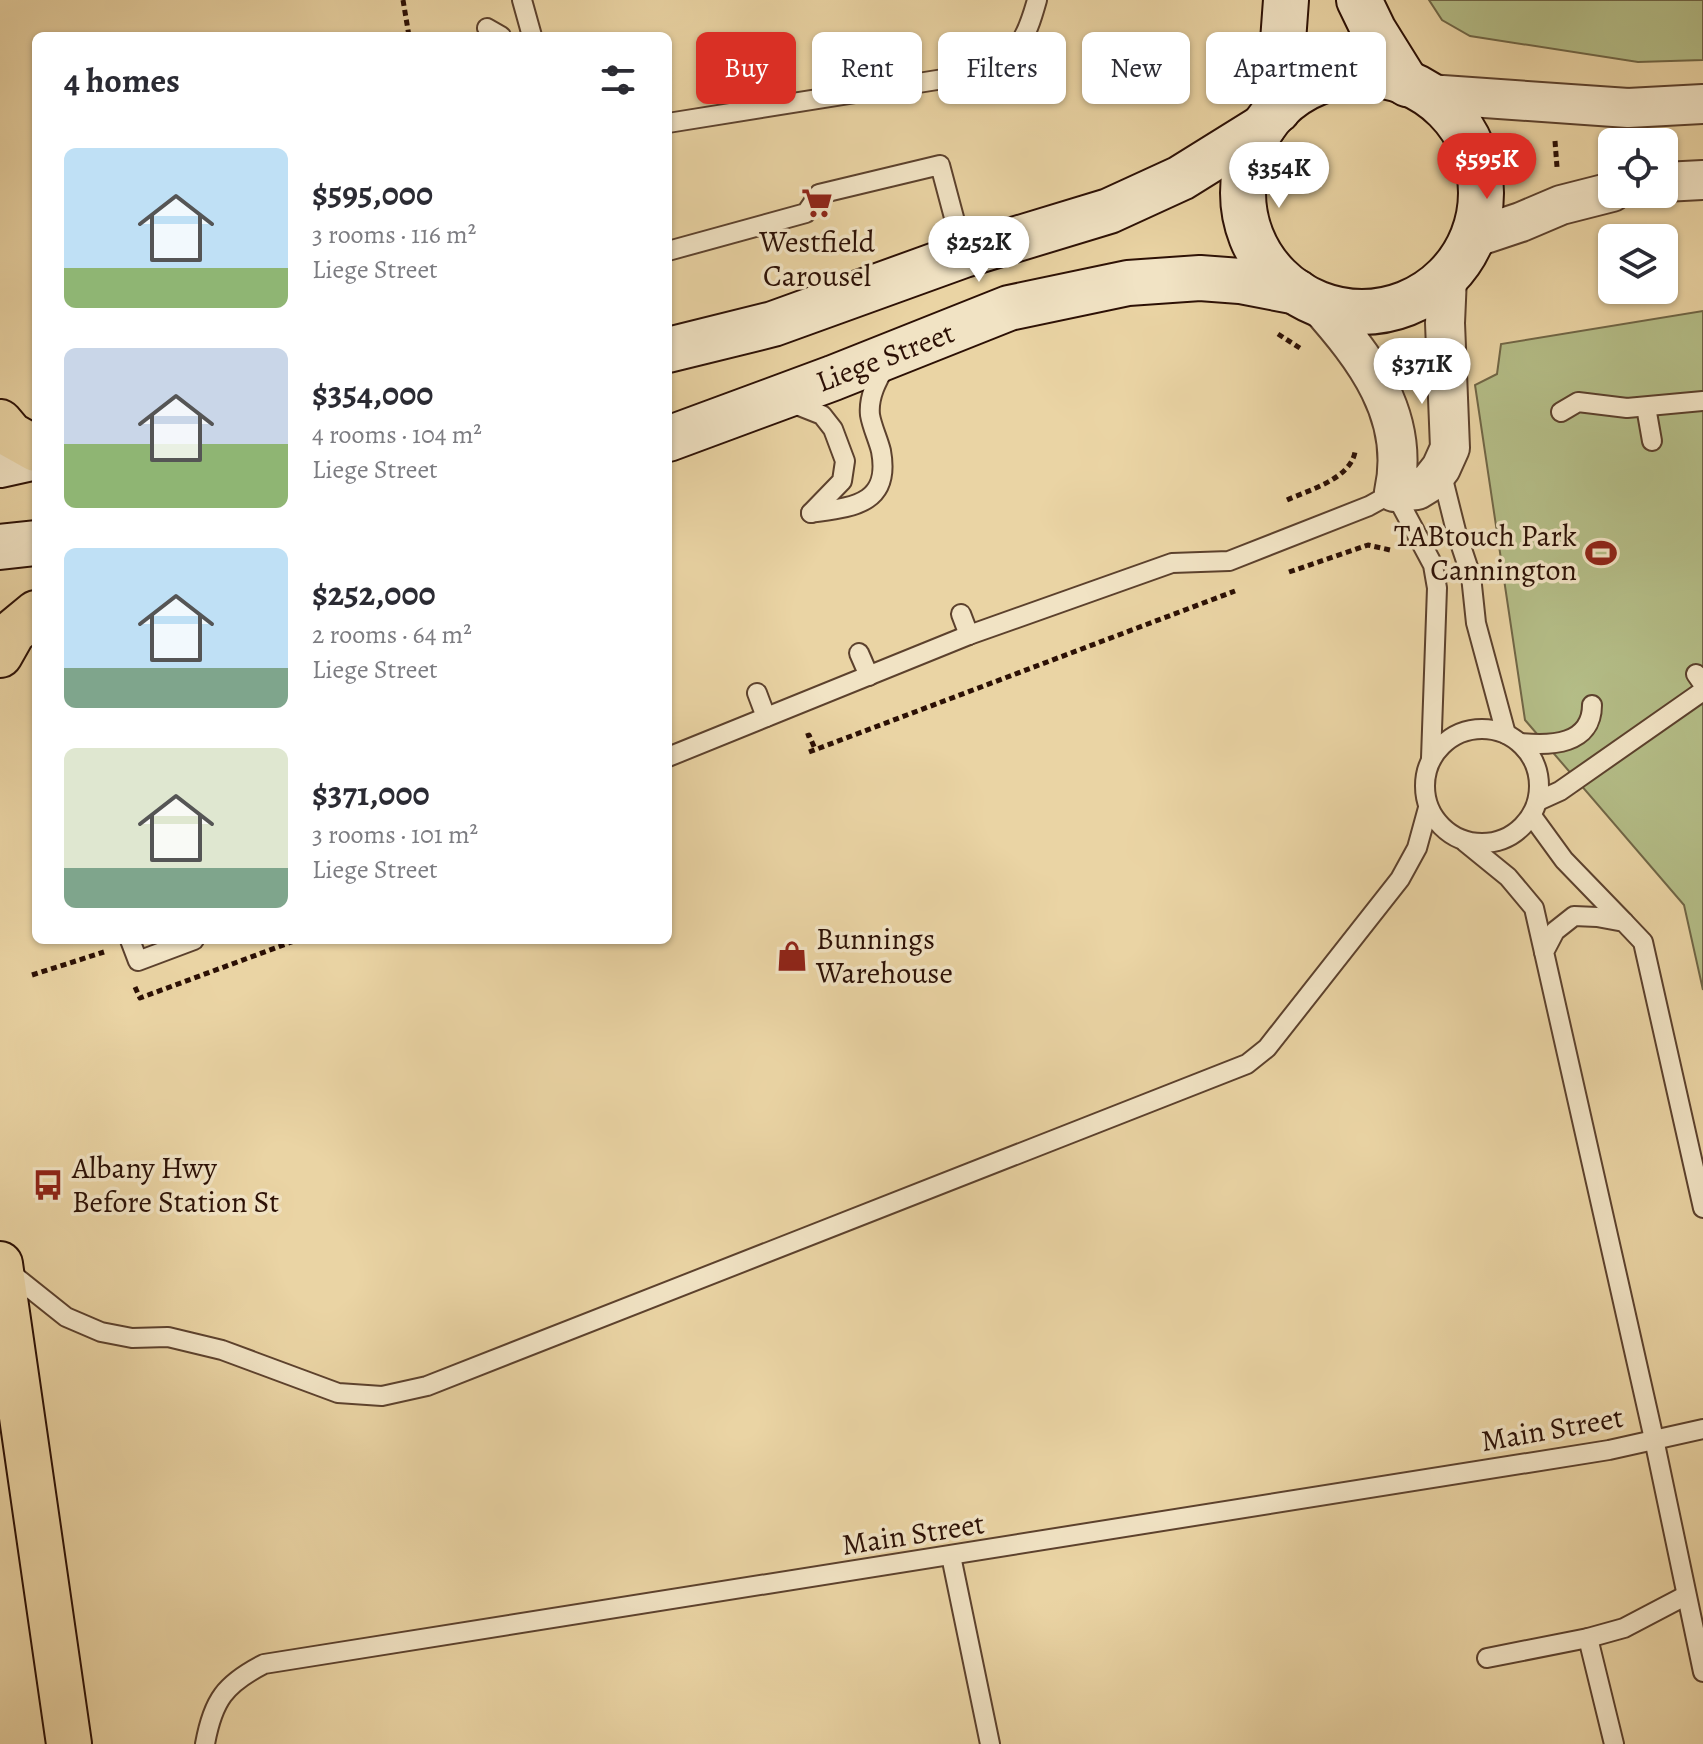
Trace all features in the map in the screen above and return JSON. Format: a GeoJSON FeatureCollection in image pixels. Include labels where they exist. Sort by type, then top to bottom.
{"type":"FeatureCollection","features":[{"type":"Feature","properties":{"kind":"highway"},"geometry":{"type":"LineString","coordinates":[[0,422],[11,435],[32,447]]}},
{"type":"Feature","properties":{"kind":"highway"},"geometry":{"type":"LineString","coordinates":[[0,655],[13,632],[32,616]]}},
{"type":"Feature","properties":{"kind":"highway"},"geometry":{"type":"LineString","coordinates":[[0,1264],[69,1744]]}},
{"type":"Feature","properties":{"kind":"street"},"geometry":{"type":"LineString","coordinates":[[1286,0],[1270,118],[1252,148],[1246,170],[1243,193],[1245,216],[1252,239],[1278,277],[1307,298],[1350,340],[1393,417],[1399,471],[1394,492],[1417,490],[1430,482],[1450,448],[1445,323],[1447,277]]}},
{"type":"Feature","properties":{"kind":"street"},"geometry":{"type":"LineString","coordinates":[[1307,298],[1339,310],[1363,312],[1386,310],[1419,298],[1447,277],[1461,259],[1473,238],[1479,217],[1482,193],[1479,170],[1461,127],[1418,89],[1374,31],[1359,0]]}},
{"type":"Feature","properties":{"kind":"street"},"geometry":{"type":"LineString","coordinates":[[672,349],[773,324],[964,255],[1109,211],[1181,178],[1270,118],[1296,95],[1338,77],[1367,74],[1418,89],[1628,108],[1703,104]]}},
{"type":"Feature","properties":{"kind":"street"},"geometry":{"type":"LineString","coordinates":[[1678,181],[1703,180]]}},
{"type":"Feature","properties":{"kind":"street"},"geometry":{"type":"LineString","coordinates":[[1473,238],[1561,205],[1598,196]]}},
{"type":"Feature","properties":{"kind":"street","name":"Liege Street"},"geometry":{"type":"LineString","coordinates":[[672,438],[1009,308],[1128,283],[1200,278],[1240,281],[1307,298]]}},
{"type":"Feature","properties":{"kind":"street"},"geometry":{"type":"LineString","coordinates":[[0,465],[32,458]]}},
{"type":"Feature","properties":{"kind":"street"},"geometry":{"type":"LineString","coordinates":[[0,547],[32,543]]}},
{"type":"Feature","properties":{"kind":"lane"},"geometry":{"type":"LineString","coordinates":[[522,0],[531,32]]}},
{"type":"Feature","properties":{"kind":"lane"},"geometry":{"type":"LineString","coordinates":[[672,122],[981,73],[1013,55],[1030,25],[1037,0]]}},
{"type":"Feature","properties":{"kind":"lane"},"geometry":{"type":"LineString","coordinates":[[672,250],[806,213],[819,194],[940,165],[964,255]]}},
{"type":"Feature","properties":{"kind":"lane"},"geometry":{"type":"LineString","coordinates":[[774,400],[798,404],[822,415],[833,429],[845,461],[842,481],[811,513],[856,507],[869,499],[882,476],[880,449],[870,415],[872,393],[892,353]]}},
{"type":"Feature","properties":{"kind":"lane"},"geometry":{"type":"LineString","coordinates":[[1561,412],[1578,402],[1627,408],[1703,401]]}},
{"type":"Feature","properties":{"kind":"lane"},"geometry":{"type":"LineString","coordinates":[[1646,407],[1652,441]]}},
{"type":"Feature","properties":{"kind":"lane"},"geometry":{"type":"LineString","coordinates":[[1441,468],[1456,531],[1471,576],[1476,623],[1513,738],[1531,755],[1540,785],[1535,808],[1522,828],[1496,842],[1465,842]]}},
{"type":"Feature","properties":{"kind":"lane"},"geometry":{"type":"LineString","coordinates":[[672,755],[969,635],[1172,563],[1229,561],[1369,506],[1394,492],[1433,565],[1437,588],[1431,758],[1424,791],[1428,808],[1449,834],[1465,842],[1508,877],[1534,908],[1654,1439],[1703,1672]]}},
{"type":"Feature","properties":{"kind":"lane"},"geometry":{"type":"LineString","coordinates":[[961,614],[969,635]]}},
{"type":"Feature","properties":{"kind":"lane"},"geometry":{"type":"LineString","coordinates":[[859,653],[869,676]]}},
{"type":"Feature","properties":{"kind":"lane"},"geometry":{"type":"LineString","coordinates":[[1535,808],[1701,683]]}},
{"type":"Feature","properties":{"kind":"lane"},"geometry":{"type":"LineString","coordinates":[[757,693],[766,717]]}},
{"type":"Feature","properties":{"kind":"lane"},"geometry":{"type":"LineString","coordinates":[[1431,758],[1442,744],[1456,734],[1472,729],[1489,729],[1549,746],[1575,738],[1587,726],[1592,705]]}},
{"type":"Feature","properties":{"kind":"lane"},"geometry":{"type":"LineString","coordinates":[[0,1264],[66,1317],[101,1332],[132,1338],[168,1337],[222,1350],[338,1393],[382,1396],[427,1386],[1257,1058],[1400,879],[1417,848],[1428,808]]}},
{"type":"Feature","properties":{"kind":"lane"},"geometry":{"type":"LineString","coordinates":[[1535,808],[1564,860],[1643,942],[1703,1208]]}},
{"type":"Feature","properties":{"kind":"lane"},"geometry":{"type":"LineString","coordinates":[[1544,952],[1555,931],[1574,916],[1624,922]]}},
{"type":"Feature","properties":{"kind":"lane"},"geometry":{"type":"LineString","coordinates":[[124,944],[138,961],[183,944]]}},
{"type":"Feature","properties":{"kind":"lane","name":"Main Street"},"geometry":{"type":"LineString","coordinates":[[205,1744],[209,1724],[224,1690],[242,1675],[264,1664],[1609,1450],[1703,1429]]}},
{"type":"Feature","properties":{"kind":"lane"},"geometry":{"type":"LineString","coordinates":[[951,1556],[990,1744]]}},
{"type":"Feature","properties":{"kind":"lane"},"geometry":{"type":"LineString","coordinates":[[1487,1658],[1624,1628],[1685,1596]]}},
{"type":"Feature","properties":{"kind":"lane"},"geometry":{"type":"LineString","coordinates":[[1588,1638],[1614,1744]]}},
{"type":"Feature","properties":{"kind":"path"},"geometry":{"type":"LineString","coordinates":[[403,0],[408,32]]}},
{"type":"Feature","properties":{"kind":"path"},"geometry":{"type":"LineString","coordinates":[[1555,132],[1558,176]]}},
{"type":"Feature","properties":{"kind":"path"},"geometry":{"type":"LineString","coordinates":[[1266,326],[1302,349],[1311,360]]}},
{"type":"Feature","properties":{"kind":"path"},"geometry":{"type":"LineString","coordinates":[[1287,500],[1334,479],[1355,458],[1356,445]]}},
{"type":"Feature","properties":{"kind":"path"},"geometry":{"type":"LineString","coordinates":[[1282,575],[1368,545],[1390,550]]}},
{"type":"Feature","properties":{"kind":"path"},"geometry":{"type":"LineString","coordinates":[[809,752],[1240,589]]}},
{"type":"Feature","properties":{"kind":"path"},"geometry":{"type":"LineString","coordinates":[[32,975],[124,944]]}},
{"type":"Feature","properties":{"kind":"path"},"geometry":{"type":"LineString","coordinates":[[140,998],[286,944]]}},
{"type":"Feature","properties":{"kind":"green space"},"geometry":{"type":"Polygon","coordinates":[[[1429,0],[1703,0],[1703,60],[1638,62],[1470,36],[1442,20],[1429,0]]]}},
{"type":"Feature","properties":{"kind":"green space","name":"TABtouch Park Cannington"},"geometry":{"type":"Polygon","coordinates":[[[1703,311],[1703,990],[1684,905],[1525,720],[1475,385],[1497,374],[1501,344],[1703,311]]]}},
{"type":"Feature","properties":{"kind":"place","name":"Westfield Carousel"},"geometry":{"type":"Point","coordinates":[817,203]}},
{"type":"Feature","properties":{"kind":"place","name":"TABtouch Park Cannington"},"geometry":{"type":"Point","coordinates":[1601,553]}},
{"type":"Feature","properties":{"kind":"place","name":"Bunnings Warehouse"},"geometry":{"type":"Point","coordinates":[792,956]}},
{"type":"Feature","properties":{"kind":"place","name":"Albany Hwy Before Station St"},"geometry":{"type":"Point","coordinates":[48,1185]}}]}
